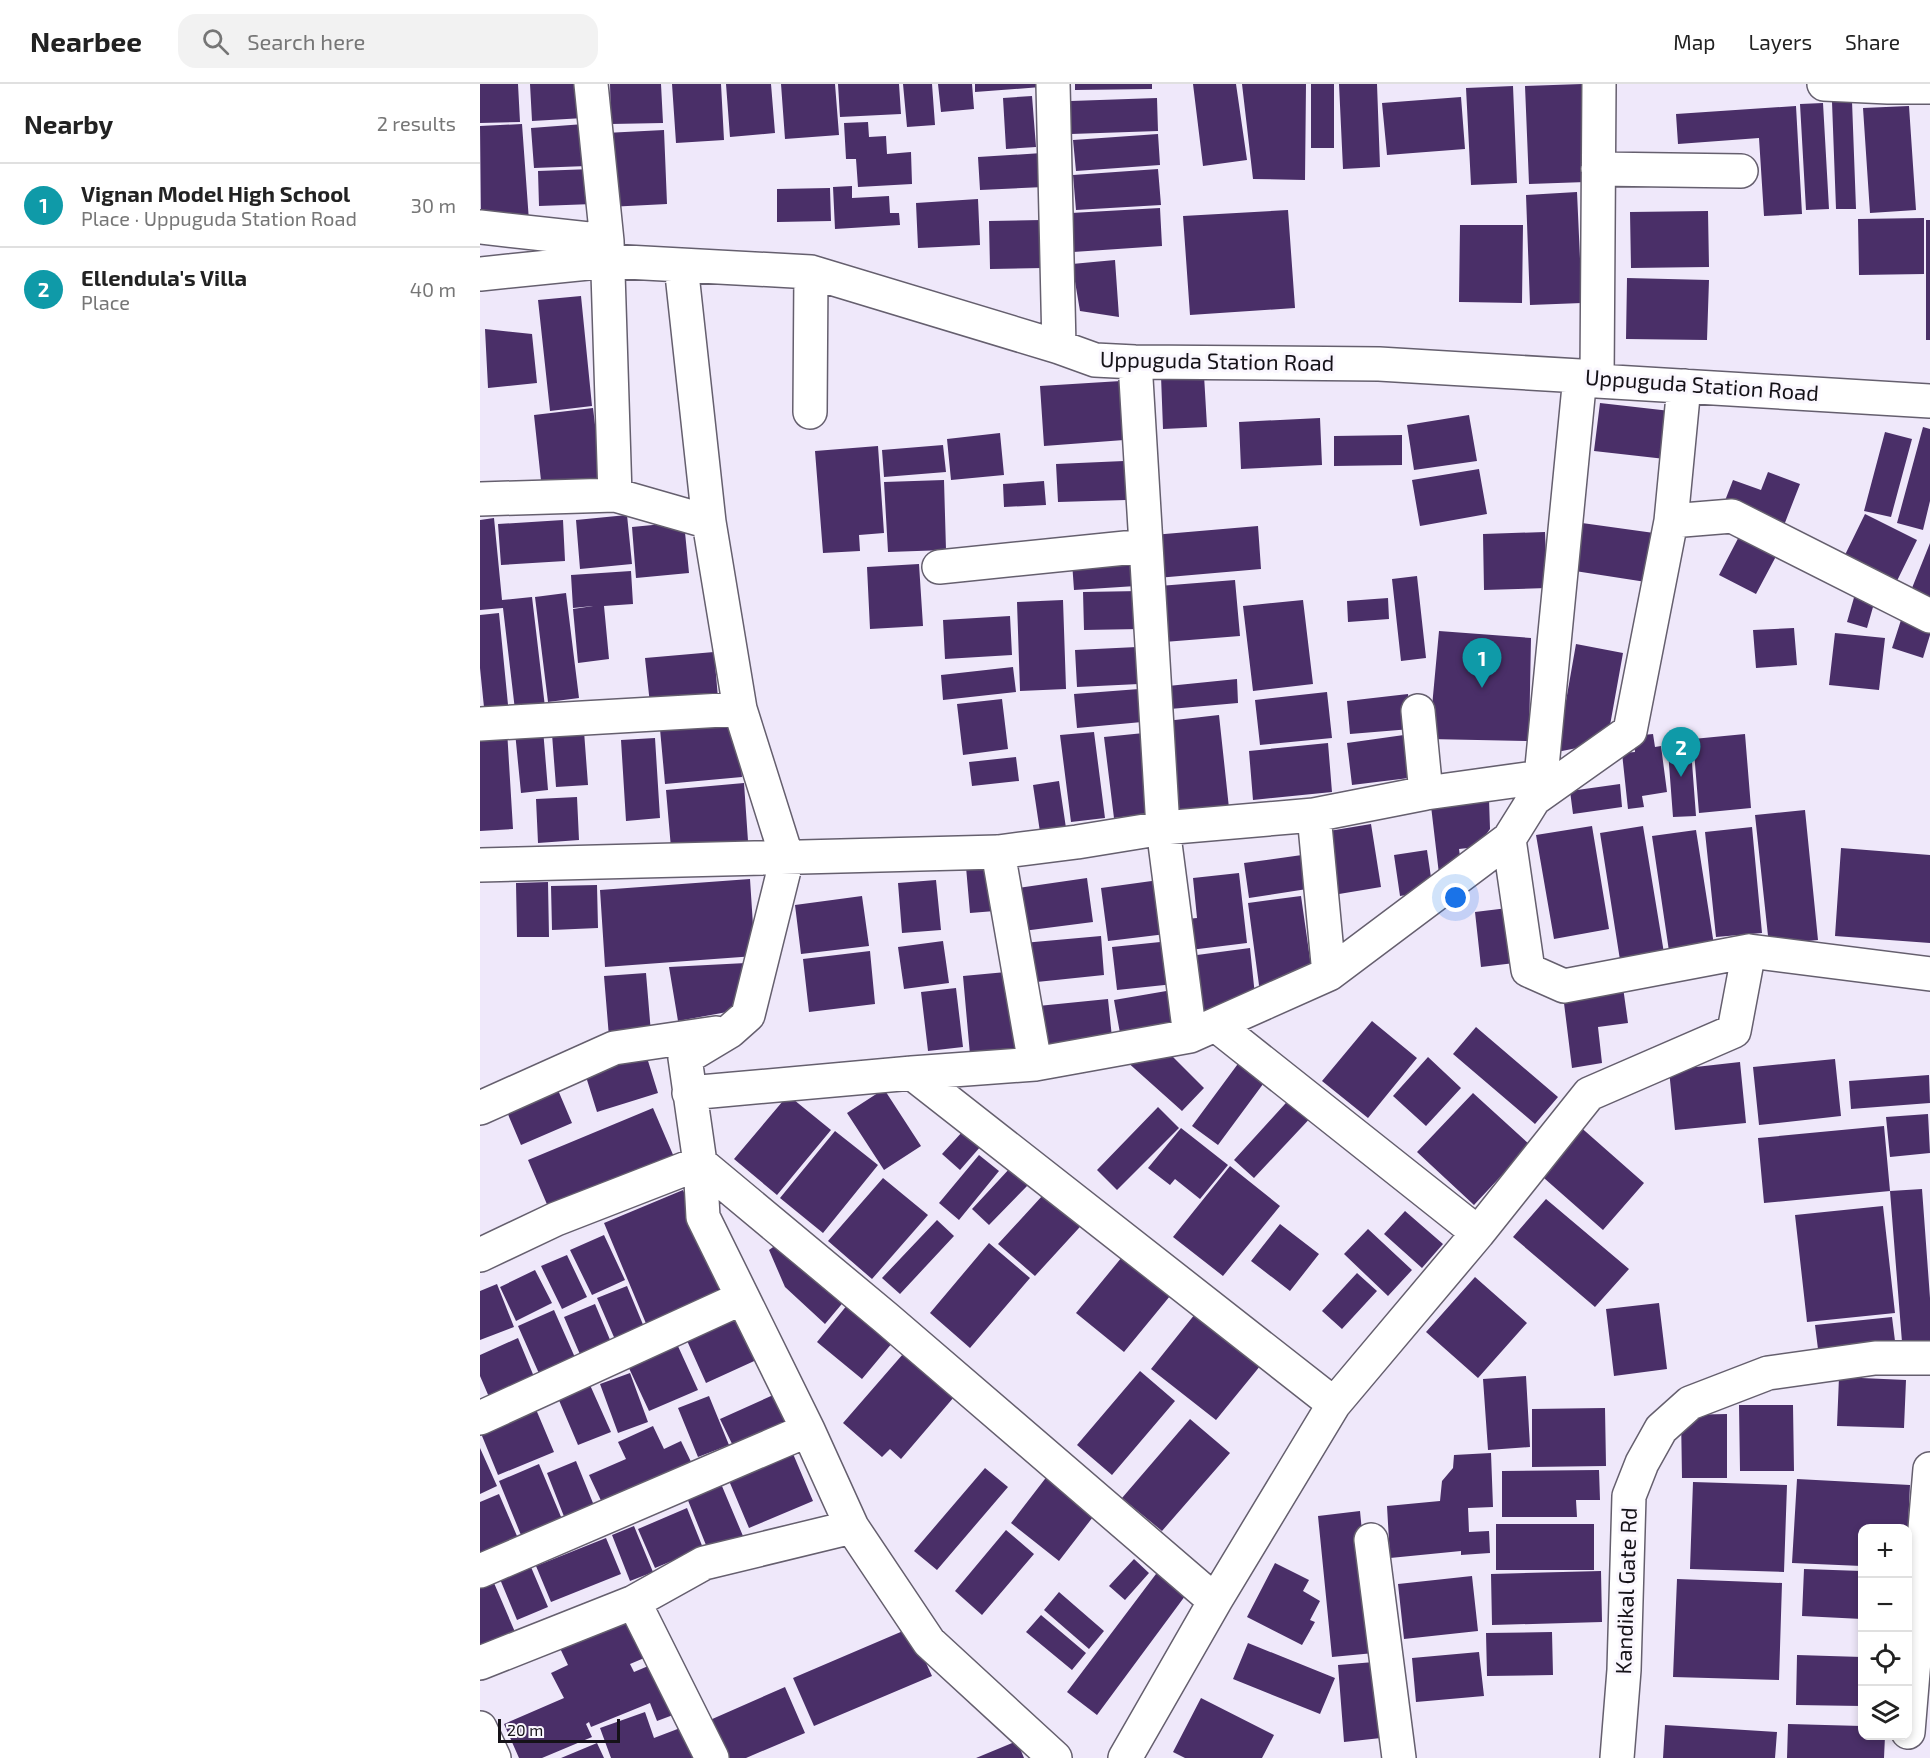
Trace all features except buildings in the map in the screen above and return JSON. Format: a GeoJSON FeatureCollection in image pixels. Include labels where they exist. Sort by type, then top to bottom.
{"type":"FeatureCollection","features":[{"type":"Feature","properties":{"kind":"street"},"geometry":{"type":"LineString","coordinates":[[591,84],[607,251],[615,495]]}},
{"type":"Feature","properties":{"kind":"street"},"geometry":{"type":"LineString","coordinates":[[1053,84],[1059,347]]}},
{"type":"Feature","properties":{"kind":"street"},"geometry":{"type":"LineString","coordinates":[[689,1093],[1035,1064],[1203,1030],[1329,974],[1509,839],[1538,788],[1589,378],[1599,170],[1599,84]]}},
{"type":"Feature","properties":{"kind":"street"},"geometry":{"type":"LineString","coordinates":[[1824,84],[1930,87]]}},
{"type":"Feature","properties":{"kind":"street"},"geometry":{"type":"LineString","coordinates":[[1599,170],[1741,171]]}},
{"type":"Feature","properties":{"kind":"street"},"geometry":{"type":"LineString","coordinates":[[480,227],[607,251]]}},
{"type":"Feature","properties":{"kind":"street","name":"Uppuguda Station Road"},"geometry":{"type":"LineString","coordinates":[[480,274],[516,270],[607,251],[681,264],[811,272],[1095,360],[1379,364],[1930,401]]}},
{"type":"Feature","properties":{"kind":"street"},"geometry":{"type":"LineString","coordinates":[[681,264],[709,522],[740,709],[787,858],[748,1015],[730,1031],[685,1058],[700,1163],[703,1217],[808,1430],[852,1527],[929,1642],[1055,1758]]}},
{"type":"Feature","properties":{"kind":"street"},"geometry":{"type":"LineString","coordinates":[[480,297],[516,270]]}},
{"type":"Feature","properties":{"kind":"street"},"geometry":{"type":"LineString","coordinates":[[810,412],[811,272]]}},
{"type":"Feature","properties":{"kind":"street"},"geometry":{"type":"LineString","coordinates":[[1135,362],[1162,828],[1203,1030],[1478,1233]]}},
{"type":"Feature","properties":{"kind":"street"},"geometry":{"type":"LineString","coordinates":[[480,865],[998,852],[1162,828],[1314,815],[1426,793],[1538,788],[1630,731],[1671,521],[1684,386]]}},
{"type":"Feature","properties":{"kind":"street"},"geometry":{"type":"LineString","coordinates":[[480,500],[615,495],[709,522]]}},
{"type":"Feature","properties":{"kind":"street"},"geometry":{"type":"LineString","coordinates":[[1671,521],[1732,516],[1930,616]]}},
{"type":"Feature","properties":{"kind":"street"},"geometry":{"type":"LineString","coordinates":[[939,567],[1145,546]]}},
{"type":"Feature","properties":{"kind":"street"},"geometry":{"type":"LineString","coordinates":[[480,724],[740,709]]}},
{"type":"Feature","properties":{"kind":"street"},"geometry":{"type":"LineString","coordinates":[[1418,711],[1426,793]]}},
{"type":"Feature","properties":{"kind":"street"},"geometry":{"type":"LineString","coordinates":[[1314,815],[1329,974]]}},
{"type":"Feature","properties":{"kind":"street"},"geometry":{"type":"LineString","coordinates":[[1509,839],[1528,970],[1564,986],[1749,951],[1930,974]]}},
{"type":"Feature","properties":{"kind":"street"},"geometry":{"type":"LineString","coordinates":[[998,852],[1035,1064]]}},
{"type":"Feature","properties":{"kind":"street"},"geometry":{"type":"LineString","coordinates":[[1125,1758],[1215,1601],[1334,1404],[1478,1233],[1588,1094],[1734,1031],[1749,951]]}},
{"type":"Feature","properties":{"kind":"street"},"geometry":{"type":"LineString","coordinates":[[480,1108],[614,1048],[730,1031]]}},
{"type":"Feature","properties":{"kind":"street"},"geometry":{"type":"LineString","coordinates":[[912,1073],[1334,1404]]}},
{"type":"Feature","properties":{"kind":"street"},"geometry":{"type":"LineString","coordinates":[[480,1255],[556,1219],[700,1163]]}},
{"type":"Feature","properties":{"kind":"street"},"geometry":{"type":"LineString","coordinates":[[700,1163],[886,1318],[1215,1601]]}},
{"type":"Feature","properties":{"kind":"street"},"geometry":{"type":"LineString","coordinates":[[480,1418],[742,1298]]}},
{"type":"Feature","properties":{"kind":"street","name":"Kandikal Gate Rd"},"geometry":{"type":"LineString","coordinates":[[1617,1758],[1624,1670],[1629,1496],[1642,1463],[1661,1429],[1690,1403],[1768,1373],[1875,1358],[1930,1358]]}},
{"type":"Feature","properties":{"kind":"street"},"geometry":{"type":"LineString","coordinates":[[480,1571],[808,1430]]}},
{"type":"Feature","properties":{"kind":"street"},"geometry":{"type":"LineString","coordinates":[[1911,1686],[1930,1469]]}},
{"type":"Feature","properties":{"kind":"street"},"geometry":{"type":"LineString","coordinates":[[480,1663],[634,1602],[704,1563],[852,1527]]}},
{"type":"Feature","properties":{"kind":"street"},"geometry":{"type":"LineString","coordinates":[[1371,1540],[1399,1758]]}},
{"type":"Feature","properties":{"kind":"street"},"geometry":{"type":"LineString","coordinates":[[634,1602],[712,1758]]}},
{"type":"Feature","properties":{"kind":"street"},"geometry":{"type":"LineString","coordinates":[[480,1728],[494,1758]]}},
{"type":"Feature","properties":{"kind":"street"},"geometry":{"type":"LineString","coordinates":[[1905,1758],[1906,1740]]}},
{"type":"Feature","properties":{"kind":"place","name":"Vignan Model High School"},"geometry":{"type":"Point","coordinates":[1482,688]}},
{"type":"Feature","properties":{"kind":"place","name":"Ellendula's Villa"},"geometry":{"type":"Point","coordinates":[1681,777]}}]}
